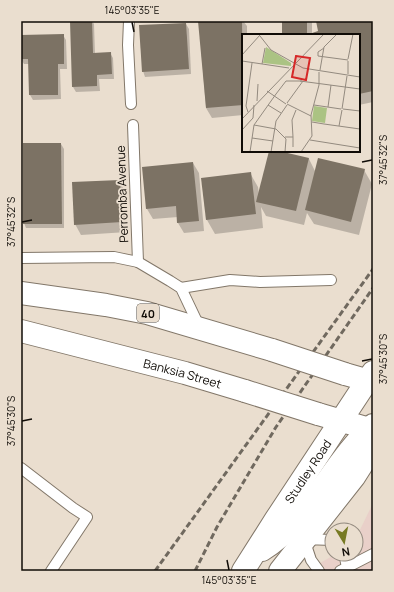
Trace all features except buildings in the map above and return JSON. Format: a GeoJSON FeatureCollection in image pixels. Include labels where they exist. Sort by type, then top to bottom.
{"type":"FeatureCollection","features":[{"type":"Feature","properties":{"kind":"main road","name":"40"},"geometry":{"type":"LineString","coordinates":[[21,293],[125,308],[200,328],[345,374],[371,378]]}},
{"type":"Feature","properties":{"kind":"main road","name":"Banksia Street"},"geometry":{"type":"LineString","coordinates":[[21,331],[186,373],[342,420],[372,432]]}},
{"type":"Feature","properties":{"kind":"main road","name":"Studley Road"},"geometry":{"type":"LineString","coordinates":[[280,571],[290,529],[342,420],[371,378]]}},
{"type":"Feature","properties":{"kind":"main road"},"geometry":{"type":"LineString","coordinates":[[290,529],[348,451],[372,432]]}},
{"type":"Feature","properties":{"kind":"main road","name":"Studley Road"},"geometry":{"type":"LineString","coordinates":[[249,563],[290,529]]}},
{"type":"Feature","properties":{"kind":"lane"},"geometry":{"type":"LineString","coordinates":[[129,21],[128,45],[131,104]]}},
{"type":"Feature","properties":{"kind":"lane","name":"Perromba Avenue"},"geometry":{"type":"LineString","coordinates":[[133,125],[138,262]]}},
{"type":"Feature","properties":{"kind":"lane"},"geometry":{"type":"LineString","coordinates":[[21,258],[114,257],[138,262],[181,288],[200,328]]}},
{"type":"Feature","properties":{"kind":"lane"},"geometry":{"type":"LineString","coordinates":[[181,288],[221,280],[260,282],[332,280]]}},
{"type":"Feature","properties":{"kind":"lane"},"geometry":{"type":"LineString","coordinates":[[21,343],[46,338]]}},
{"type":"Feature","properties":{"kind":"lane"},"geometry":{"type":"LineString","coordinates":[[21,468],[87,517],[51,571]]}},
{"type":"Feature","properties":{"kind":"lane"},"geometry":{"type":"LineString","coordinates":[[290,529],[324,538]]}},
{"type":"Feature","properties":{"kind":"lane"},"geometry":{"type":"LineString","coordinates":[[290,529],[318,571]]}},
{"type":"Feature","properties":{"kind":"lane"},"geometry":{"type":"LineString","coordinates":[[347,570],[373,554]]}},
{"type":"Feature","properties":{"kind":"shaded area"},"geometry":{"type":"Polygon","coordinates":[[[373,503],[373,571],[306,571],[324,561],[364,562],[364,522],[373,503]]]}},
{"type":"Feature","properties":{"kind":"railway"},"geometry":{"type":"LineString","coordinates":[[155,571],[373,269]]}},
{"type":"Feature","properties":{"kind":"railway"},"geometry":{"type":"LineString","coordinates":[[195,571],[217,527],[276,427],[373,288]]}}]}
